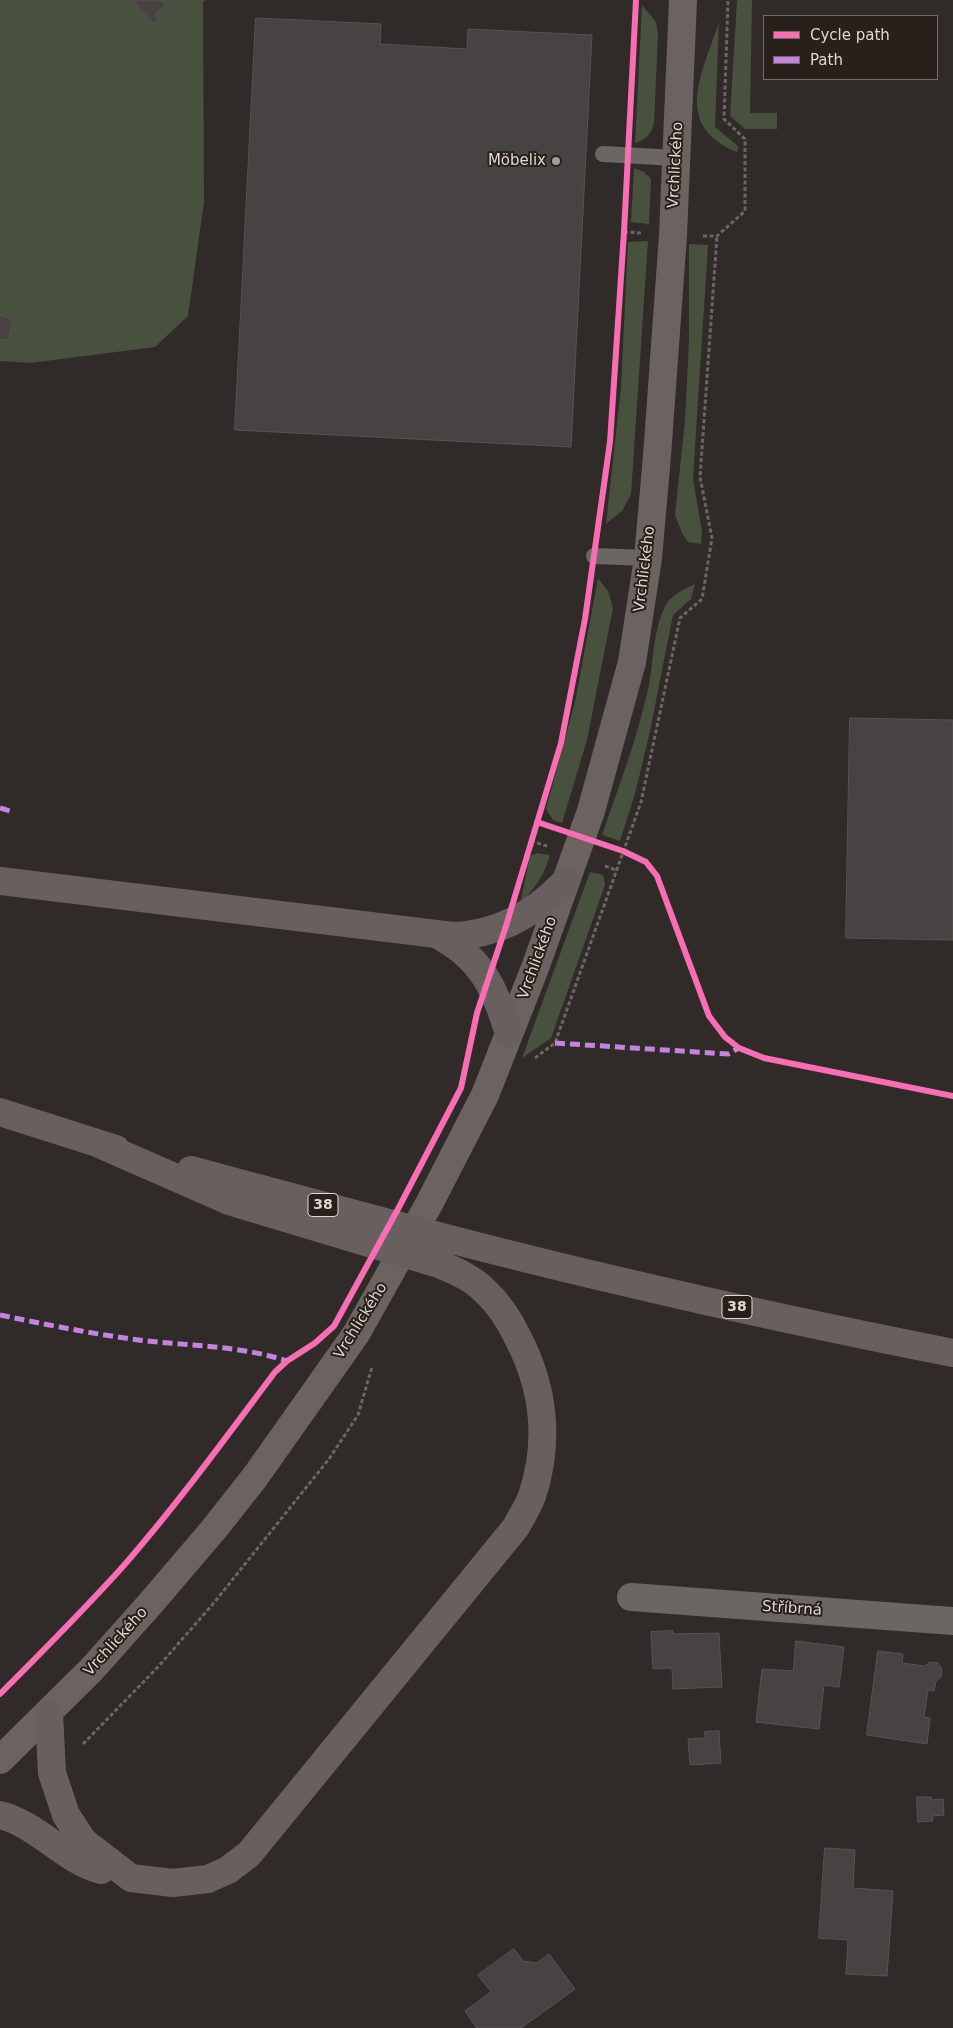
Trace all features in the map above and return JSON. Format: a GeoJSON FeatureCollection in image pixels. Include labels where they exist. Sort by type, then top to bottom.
{"type":"FeatureCollection","features":[{"type":"Feature","properties":{"kind":"main road"},"geometry":{"type":"LineString","coordinates":[[0,881],[433,932],[453,936],[469,935],[506,926],[528,915],[565,882]]}},
{"type":"Feature","properties":{"kind":"main road"},"geometry":{"type":"LineString","coordinates":[[433,932],[455,944],[471,957],[488,981],[500,1006],[509,1034]]}},
{"type":"Feature","properties":{"kind":"main road","name":"38"},"geometry":{"type":"LineString","coordinates":[[0,1112],[99,1144],[345,1211],[566,1268],[836,1329],[953,1353]]}},
{"type":"Feature","properties":{"kind":"main road"},"geometry":{"type":"LineString","coordinates":[[0,1815],[8,1817],[27,1828],[88,1866],[131,1878],[173,1883],[208,1879],[228,1870],[249,1854],[516,1527],[532,1498],[541,1461],[543,1427],[535,1377],[525,1351],[512,1326],[486,1291],[467,1278],[439,1264],[229,1201],[99,1144]]}},
{"type":"Feature","properties":{"kind":"main road"},"geometry":{"type":"LineString","coordinates":[[49,1713],[52,1773],[66,1815],[83,1841],[131,1878]]}},
{"type":"Feature","properties":{"kind":"street","name":"Vrchlického"},"geometry":{"type":"LineString","coordinates":[[0,1760],[49,1713],[144,1611],[214,1529],[260,1470],[356,1334],[429,1204],[485,1095],[509,1034],[582,836],[632,662],[648,558],[658,446],[676,158],[683,0]]}},
{"type":"Feature","properties":{"kind":"street","name":"Stříbrná"},"geometry":{"type":"LineString","coordinates":[[631,1597],[953,1621]]}},
{"type":"Feature","properties":{"kind":"lane"},"geometry":{"type":"LineString","coordinates":[[603,154],[676,158]]}},
{"type":"Feature","properties":{"kind":"lane"},"geometry":{"type":"LineString","coordinates":[[594,556],[648,558]]}},
{"type":"Feature","properties":{"kind":"path"},"geometry":{"type":"LineString","coordinates":[[555,1043],[641,802],[680,618],[702,599],[712,538],[700,477],[717,236],[745,211],[746,139],[724,119],[728,0]]}},
{"type":"Feature","properties":{"kind":"path"},"geometry":{"type":"LineString","coordinates":[[623,242],[624,223]]}},
{"type":"Feature","properties":{"kind":"path"},"geometry":{"type":"LineString","coordinates":[[528,850],[534,832]]}},
{"type":"Feature","properties":{"kind":"path"},"geometry":{"type":"LineString","coordinates":[[582,836],[631,855]]}},
{"type":"Feature","properties":{"kind":"path"},"geometry":{"type":"LineString","coordinates":[[52,1773],[157,1668],[213,1604],[329,1459],[358,1415],[374,1361]]}},
{"type":"Feature","properties":{"kind":"green space"},"geometry":{"type":"Polygon","coordinates":[[[0,0],[206,0],[203,2],[204,202],[188,316],[155,347],[30,363],[0,361],[0,0]]]}},
{"type":"Feature","properties":{"kind":"green space"},"geometry":{"type":"Polygon","coordinates":[[[737,0],[752,0],[750,113],[777,113],[777,129],[745,129],[730,116],[737,0]]]}},
{"type":"Feature","properties":{"kind":"green space"},"geometry":{"type":"Polygon","coordinates":[[[642,5],[656,22],[658,35],[654,123],[648,136],[635,143],[642,5]]]}},
{"type":"Feature","properties":{"kind":"green space"},"geometry":{"type":"Polygon","coordinates":[[[719,22],[715,127],[738,146],[737,152],[717,141],[704,127],[698,112],[697,96],[700,78],[719,22]]]}},
{"type":"Feature","properties":{"kind":"green space"},"geometry":{"type":"Polygon","coordinates":[[[634,168],[644,172],[651,179],[649,224],[631,222],[634,168]]]}},
{"type":"Feature","properties":{"kind":"green space"},"geometry":{"type":"Polygon","coordinates":[[[648,241],[631,494],[622,511],[606,524],[621,388],[628,242],[648,241]]]}},
{"type":"Feature","properties":{"kind":"green space"},"geometry":{"type":"Polygon","coordinates":[[[689,244],[708,245],[693,479],[702,531],[701,544],[688,542],[682,533],[675,515],[685,420],[689,342],[689,244]]]}},
{"type":"Feature","properties":{"kind":"green space"},"geometry":{"type":"Polygon","coordinates":[[[598,578],[608,591],[613,608],[587,740],[562,823],[553,820],[546,809],[575,702],[598,578]]]}},
{"type":"Feature","properties":{"kind":"green space"},"geometry":{"type":"Polygon","coordinates":[[[695,584],[691,599],[673,615],[650,731],[635,794],[620,841],[602,835],[628,761],[645,704],[659,622],[662,612],[672,597],[695,584]]]}},
{"type":"Feature","properties":{"kind":"green space"},"geometry":{"type":"Polygon","coordinates":[[[537,853],[550,855],[538,881],[520,904],[530,856],[537,853]]]}},
{"type":"Feature","properties":{"kind":"green space"},"geometry":{"type":"Polygon","coordinates":[[[590,872],[603,875],[605,885],[551,1038],[522,1058],[590,872]]]}},
{"type":"Feature","properties":{"kind":"building"},"geometry":{"type":"Polygon","coordinates":[[[134,0],[161,0],[166,5],[155,14],[158,19],[153,24],[134,0]]]}},
{"type":"Feature","properties":{"kind":"building"},"geometry":{"type":"Polygon","coordinates":[[[256,18],[381,24],[380,44],[467,49],[468,29],[592,35],[571,447],[235,430],[256,18]]]}},
{"type":"Feature","properties":{"kind":"building"},"geometry":{"type":"Polygon","coordinates":[[[0,315],[13,319],[8,341],[0,339],[0,315]]]}},
{"type":"Feature","properties":{"kind":"building"},"geometry":{"type":"Polygon","coordinates":[[[850,718],[953,720],[953,940],[846,938],[850,718]]]}},
{"type":"Feature","properties":{"kind":"building"},"geometry":{"type":"Polygon","coordinates":[[[673,1631],[673,1634],[719,1633],[722,1687],[673,1689],[672,1668],[653,1669],[651,1632],[673,1631]]]}},
{"type":"Feature","properties":{"kind":"building"},"geometry":{"type":"Polygon","coordinates":[[[796,1641],[844,1647],[839,1687],[824,1685],[819,1729],[756,1722],[762,1669],[793,1671],[796,1641]]]}},
{"type":"Feature","properties":{"kind":"building"},"geometry":{"type":"Polygon","coordinates":[[[878,1651],[903,1654],[902,1663],[925,1666],[930,1662],[938,1663],[942,1669],[941,1677],[936,1681],[934,1691],[928,1690],[924,1717],[930,1718],[927,1744],[867,1735],[878,1651]]]}},
{"type":"Feature","properties":{"kind":"building"},"geometry":{"type":"Polygon","coordinates":[[[719,1731],[721,1763],[690,1765],[688,1739],[705,1738],[705,1732],[719,1731]]]}},
{"type":"Feature","properties":{"kind":"building"},"geometry":{"type":"Polygon","coordinates":[[[917,1797],[931,1797],[932,1800],[943,1799],[944,1815],[932,1816],[933,1821],[918,1822],[917,1797]]]}},
{"type":"Feature","properties":{"kind":"building"},"geometry":{"type":"Polygon","coordinates":[[[825,1848],[855,1850],[853,1888],[893,1891],[887,1976],[846,1974],[848,1940],[819,1938],[825,1848]]]}},
{"type":"Feature","properties":{"kind":"building"},"geometry":{"type":"Polygon","coordinates":[[[514,1949],[523,1961],[537,1963],[549,1954],[575,1989],[521,2028],[477,2028],[465,2011],[491,1992],[478,1975],[514,1949]]]}},
{"type":"Feature","properties":{"kind":"marked path"},"geometry":{"type":"LineString","coordinates":[[0,808],[13,812]]}},
{"type":"Feature","properties":{"kind":"marked path"},"geometry":{"type":"LineString","coordinates":[[555,1043],[728,1054],[739,1048]]}},
{"type":"Feature","properties":{"kind":"marked path"},"geometry":{"type":"LineString","coordinates":[[0,1315],[129,1339],[235,1349],[287,1361]]}},
{"type":"Feature","properties":{"kind":"cycle path"},"geometry":{"type":"LineString","coordinates":[[0,1694],[80,1613],[146,1540],[184,1493],[275,1372],[287,1361],[315,1343],[334,1326],[461,1088],[477,1013],[506,926],[561,743],[585,619],[610,442],[624,232],[636,0]]}},
{"type":"Feature","properties":{"kind":"cycle path"},"geometry":{"type":"LineString","coordinates":[[537,822],[623,851],[646,862],[657,876],[709,1016],[725,1037],[739,1048],[764,1058],[953,1096]]}},
{"type":"Feature","properties":{"kind":"place","name":"Möbelix"},"geometry":{"type":"Point","coordinates":[556,161]}}]}
